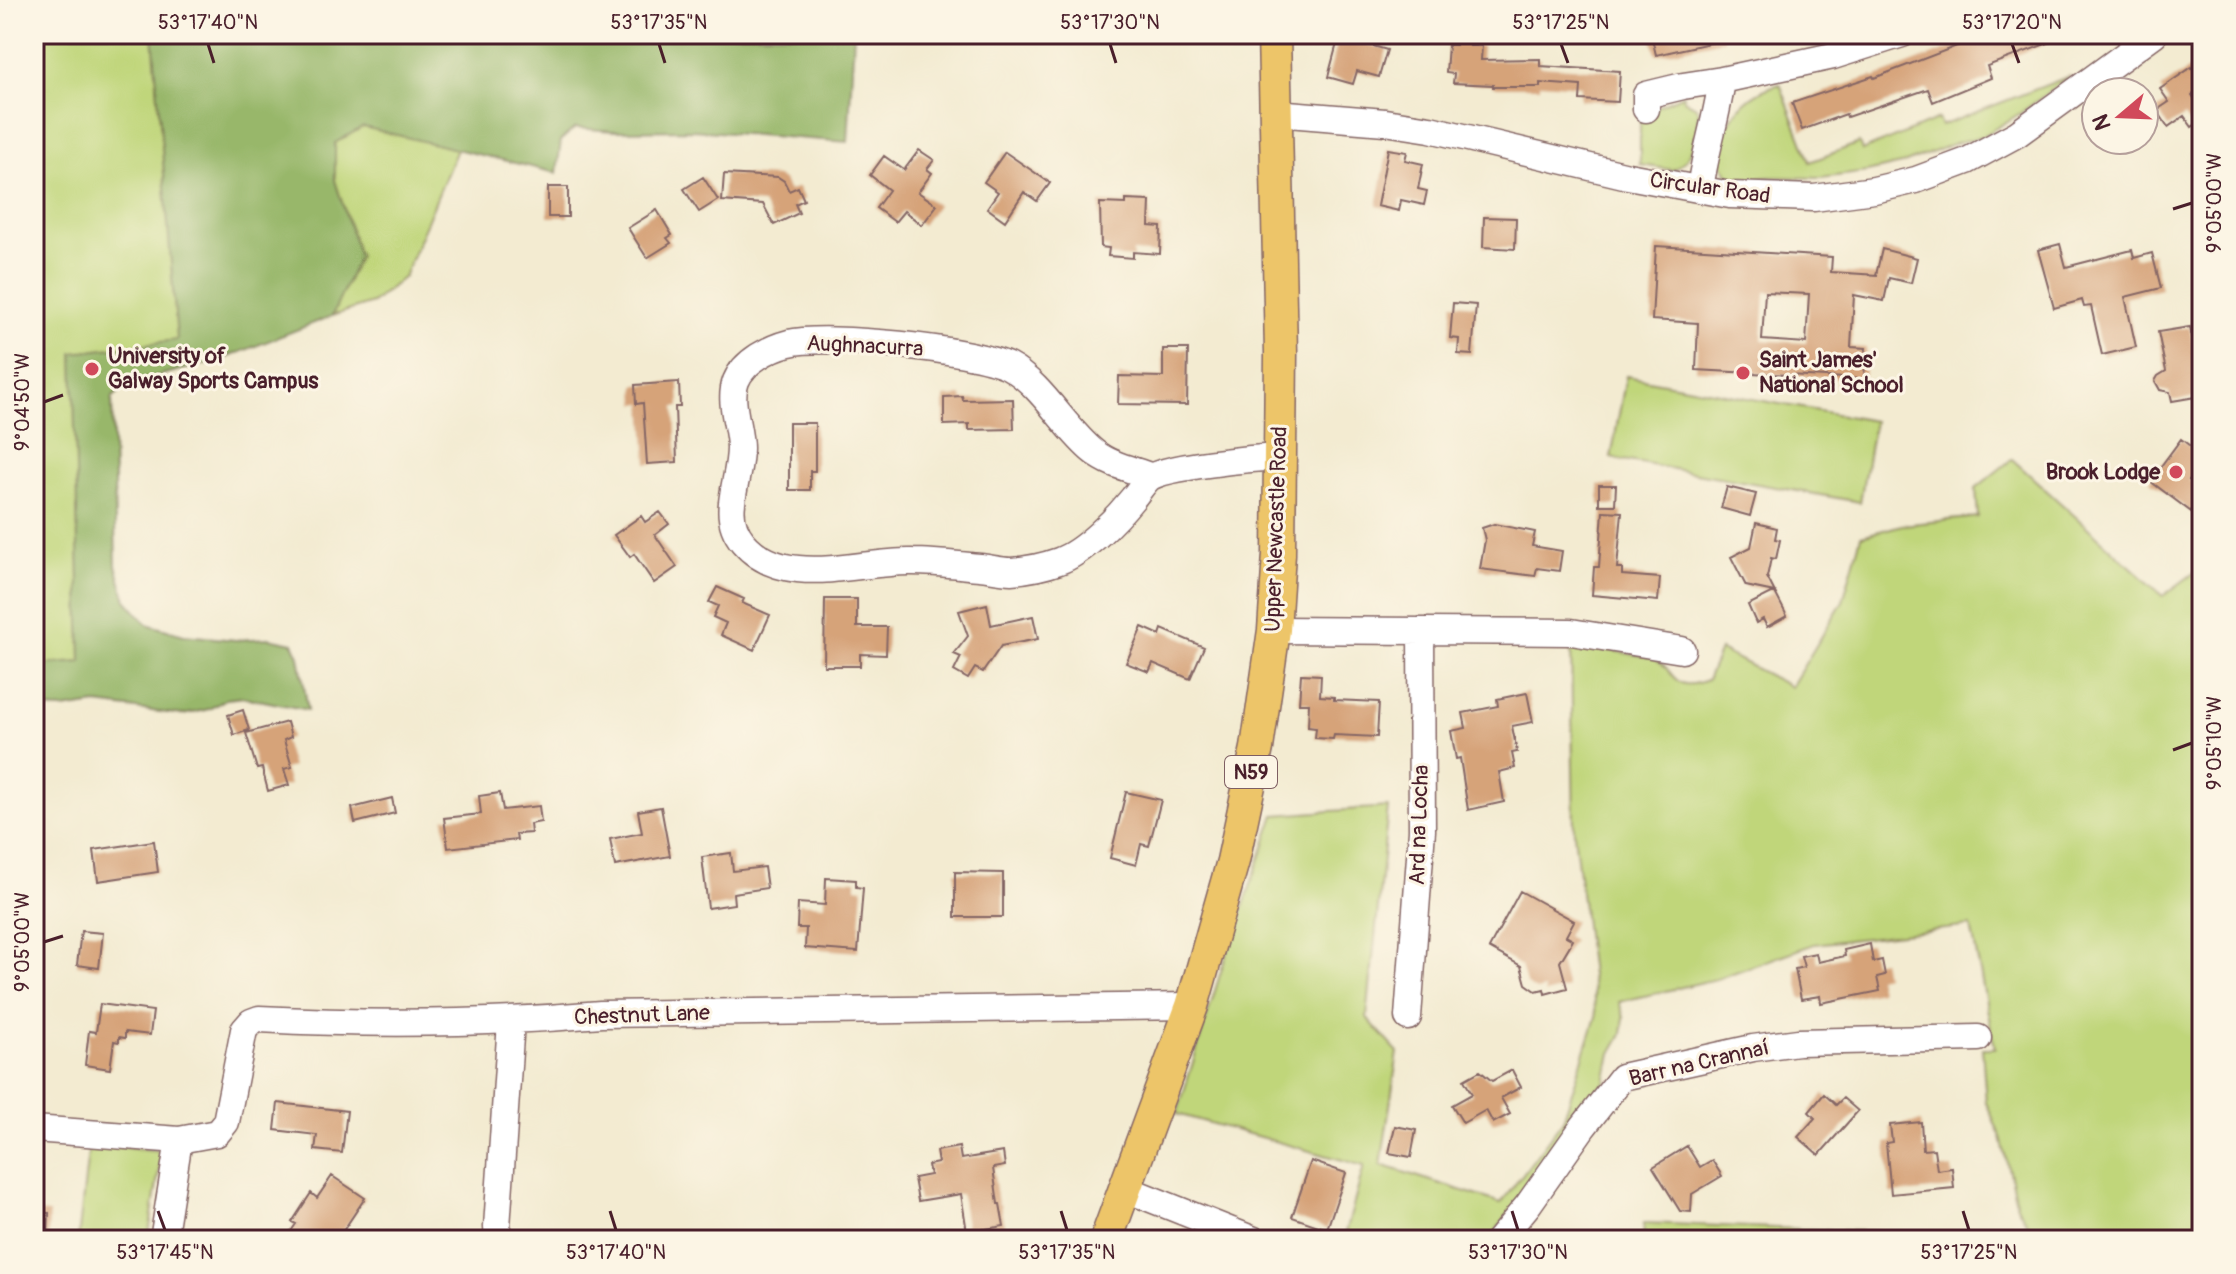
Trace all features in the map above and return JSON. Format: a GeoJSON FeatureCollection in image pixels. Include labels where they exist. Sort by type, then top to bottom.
{"type":"FeatureCollection","features":[{"type":"Feature","properties":{"kind":"main road","name":"Upper Newcastle Road"},"geometry":{"type":"LineString","coordinates":[[1106,1240],[1192,1006],[1233,861],[1257,748],[1274,630],[1278,588],[1281,353],[1274,34]]}},
{"type":"Feature","properties":{"kind":"street"},"geometry":{"type":"LineString","coordinates":[[1646,102],[1683,86],[1833,56],[1902,34]]}},
{"type":"Feature","properties":{"kind":"street","name":"Circular Road"},"geometry":{"type":"LineString","coordinates":[[1276,113],[1430,129],[1628,176],[1755,198],[1814,198],[1874,190],[1967,161],[2017,134],[2154,34]]}},
{"type":"Feature","properties":{"kind":"street"},"geometry":{"type":"LineString","coordinates":[[1700,189],[1722,80]]}},
{"type":"Feature","properties":{"kind":"street","name":"Aughnacurra"},"geometry":{"type":"LineString","coordinates":[[794,342],[884,344],[982,356],[1010,367],[1041,393],[1094,452],[1115,465],[1150,476],[1117,515],[1078,551],[1048,564],[1011,571],[913,562],[817,570],[790,568],[755,553],[740,539],[732,522],[740,447],[734,388],[739,376],[752,362],[768,351],[794,342]]}},
{"type":"Feature","properties":{"kind":"street"},"geometry":{"type":"LineString","coordinates":[[1150,476],[1196,466],[1280,457]]}},
{"type":"Feature","properties":{"kind":"street"},"geometry":{"type":"LineString","coordinates":[[1274,630],[1571,632],[1682,650]]}},
{"type":"Feature","properties":{"kind":"street","name":"Ard na Locha"},"geometry":{"type":"LineString","coordinates":[[1408,1017],[1422,830],[1421,631]]}},
{"type":"Feature","properties":{"kind":"street","name":"Chestnut Lane"},"geometry":{"type":"LineString","coordinates":[[34,1129],[179,1140],[217,1133],[226,1122],[244,1030],[259,1019],[332,1023],[511,1022],[601,1014],[1192,1006]]}},
{"type":"Feature","properties":{"kind":"street"},"geometry":{"type":"LineString","coordinates":[[498,1240],[511,1022]]}},
{"type":"Feature","properties":{"kind":"street","name":"Barr na Crannaí"},"geometry":{"type":"LineString","coordinates":[[1499,1240],[1622,1077],[1753,1048],[1798,1042],[1978,1038]]}},
{"type":"Feature","properties":{"kind":"street"},"geometry":{"type":"LineString","coordinates":[[163,1240],[179,1140]]}},
{"type":"Feature","properties":{"kind":"street"},"geometry":{"type":"LineString","coordinates":[[1126,1189],[1254,1240]]}},
{"type":"Feature","properties":{"kind":"green space","name":"University of Galway Sports Campus"},"geometry":{"type":"Polygon","coordinates":[[[34,34],[849,34],[547,114],[460,142],[404,277],[372,303],[201,358],[101,379],[108,681],[34,689],[34,34]]]}},
{"type":"Feature","properties":{"kind":"green space","name":"University of Galway Sports Campus"},"geometry":{"type":"Polygon","coordinates":[[[153,34],[854,34],[848,142],[692,130],[575,128],[561,140],[557,173],[363,127],[335,143],[335,180],[359,256],[332,316],[220,360],[130,383],[112,398],[116,565],[126,600],[147,624],[184,635],[236,640],[269,638],[293,643],[299,656],[308,710],[244,697],[226,699],[209,709],[183,715],[97,704],[63,709],[34,708],[34,665],[81,662],[73,353],[177,340],[153,34]]]}},
{"type":"Feature","properties":{"kind":"green space"},"geometry":{"type":"Polygon","coordinates":[[[2070,76],[1983,136],[1955,143],[1906,163],[1821,178],[1744,180],[1731,179],[1720,161],[1724,134],[1736,112],[1755,94],[1780,84],[1810,162],[1859,143],[1862,151],[1938,119],[1941,126],[2070,76]]]}},
{"type":"Feature","properties":{"kind":"green space"},"geometry":{"type":"Polygon","coordinates":[[[1683,95],[1684,100],[1699,112],[1693,145],[1686,159],[1673,170],[1640,165],[1640,114],[1683,95]]]}},
{"type":"Feature","properties":{"kind":"green space"},"geometry":{"type":"Polygon","coordinates":[[[1626,376],[1874,421],[1860,502],[1611,458],[1626,376]]]}},
{"type":"Feature","properties":{"kind":"green space"},"geometry":{"type":"Polygon","coordinates":[[[2012,459],[2163,596],[2202,567],[2202,1240],[1643,1240],[1644,1223],[2036,1238],[2017,1206],[2001,1137],[1986,1102],[1982,1048],[1995,1048],[1971,926],[1814,944],[1716,979],[1619,1002],[1624,1017],[1622,1034],[1611,1053],[1605,1083],[1573,1108],[1575,1126],[1489,1240],[1344,1240],[1364,1166],[1177,1114],[1222,968],[1275,815],[1388,807],[1367,1018],[1398,1052],[1381,1165],[1501,1203],[1563,1120],[1596,1017],[1574,833],[1571,644],[1654,658],[1675,679],[1686,684],[1707,680],[1720,650],[1791,687],[1843,601],[1861,536],[1902,525],[1978,517],[1976,488],[2012,459]]]}},
{"type":"Feature","properties":{"kind":"green space"},"geometry":{"type":"Polygon","coordinates":[[[89,1143],[162,1151],[148,1240],[78,1240],[89,1143]]]}},
{"type":"Feature","properties":{"kind":"building"},"geometry":{"type":"Polygon","coordinates":[[[1651,34],[1722,34],[1723,40],[1656,55],[1651,34]]]}},
{"type":"Feature","properties":{"kind":"building"},"geometry":{"type":"Polygon","coordinates":[[[1988,34],[2067,36],[1987,66],[1991,78],[1933,102],[1928,89],[1802,130],[1792,103],[1874,78],[1988,34]]]}},
{"type":"Feature","properties":{"kind":"building"},"geometry":{"type":"Polygon","coordinates":[[[1339,36],[1387,50],[1379,77],[1357,71],[1353,84],[1328,77],[1339,36]]]}},
{"type":"Feature","properties":{"kind":"building"},"geometry":{"type":"Polygon","coordinates":[[[1456,39],[1470,40],[1470,46],[1482,46],[1481,60],[1540,59],[1540,66],[1620,71],[1618,102],[1580,100],[1581,86],[1540,83],[1540,87],[1493,87],[1453,83],[1454,74],[1446,73],[1448,45],[1456,45],[1456,39]]]}},
{"type":"Feature","properties":{"kind":"building"},"geometry":{"type":"Polygon","coordinates":[[[2192,67],[2202,82],[2202,88],[2192,95],[2202,110],[2202,120],[2192,127],[2184,116],[2168,127],[2160,115],[2160,108],[2169,102],[2160,89],[2192,67]]]}},
{"type":"Feature","properties":{"kind":"building"},"geometry":{"type":"Polygon","coordinates":[[[1388,149],[1407,152],[1405,160],[1423,164],[1418,189],[1427,191],[1424,205],[1401,200],[1399,211],[1377,206],[1388,149]]]}},
{"type":"Feature","properties":{"kind":"building"},"geometry":{"type":"Polygon","coordinates":[[[919,150],[934,160],[927,169],[932,173],[918,192],[937,205],[922,225],[904,211],[895,222],[876,208],[889,190],[870,175],[884,156],[904,170],[919,150]]]}},
{"type":"Feature","properties":{"kind":"building"},"geometry":{"type":"Polygon","coordinates":[[[1005,152],[1050,183],[1037,201],[1024,192],[1005,221],[987,208],[998,192],[984,182],[1005,152]]]}},
{"type":"Feature","properties":{"kind":"building"},"geometry":{"type":"Polygon","coordinates":[[[724,174],[778,177],[789,191],[798,187],[804,200],[795,204],[799,213],[774,225],[763,204],[722,201],[724,174]]]}},
{"type":"Feature","properties":{"kind":"building"},"geometry":{"type":"Polygon","coordinates":[[[703,177],[718,200],[699,212],[684,189],[703,177]]]}},
{"type":"Feature","properties":{"kind":"building"},"geometry":{"type":"Polygon","coordinates":[[[548,187],[568,187],[568,217],[548,217],[548,187]]]}},
{"type":"Feature","properties":{"kind":"building"},"geometry":{"type":"Polygon","coordinates":[[[1126,200],[1150,201],[1149,226],[1161,227],[1160,254],[1133,252],[1133,258],[1108,256],[1109,248],[1101,247],[1100,203],[1126,204],[1126,200]]]}},
{"type":"Feature","properties":{"kind":"building"},"geometry":{"type":"Polygon","coordinates":[[[657,210],[672,235],[667,238],[671,243],[647,258],[628,228],[657,210]]]}},
{"type":"Feature","properties":{"kind":"building"},"geometry":{"type":"Polygon","coordinates":[[[1484,217],[1516,218],[1515,249],[1483,247],[1484,217]]]}},
{"type":"Feature","properties":{"kind":"building"},"geometry":{"type":"Polygon","coordinates":[[[2060,244],[2066,267],[2132,250],[2134,258],[2152,253],[2161,288],[2125,297],[2136,347],[2102,355],[2091,306],[2084,307],[2082,300],[2054,308],[2038,250],[2060,244]]]}},
{"type":"Feature","properties":{"kind":"building"},"geometry":{"type":"Polygon","coordinates":[[[1656,246],[1832,257],[1831,272],[1876,275],[1882,249],[1917,258],[1911,283],[1889,278],[1884,301],[1854,295],[1851,347],[1866,348],[1864,379],[1696,370],[1698,323],[1652,320],[1656,246]],[[1765,292],[1762,340],[1806,343],[1809,294],[1765,292]]]}},
{"type":"Feature","properties":{"kind":"building"},"geometry":{"type":"Polygon","coordinates":[[[1453,303],[1476,305],[1472,355],[1458,354],[1459,339],[1450,338],[1453,303]]]}},
{"type":"Feature","properties":{"kind":"building"},"geometry":{"type":"Polygon","coordinates":[[[2190,327],[2194,351],[2199,350],[2202,367],[2202,396],[2172,401],[2170,392],[2160,390],[2155,381],[2166,371],[2158,332],[2190,327]]]}},
{"type":"Feature","properties":{"kind":"building"},"geometry":{"type":"Polygon","coordinates":[[[1163,349],[1188,349],[1187,405],[1118,404],[1119,376],[1163,377],[1163,349]]]}},
{"type":"Feature","properties":{"kind":"building"},"geometry":{"type":"Polygon","coordinates":[[[679,382],[680,407],[675,407],[677,462],[647,464],[643,403],[636,404],[635,385],[679,382]]]}},
{"type":"Feature","properties":{"kind":"building"},"geometry":{"type":"Polygon","coordinates":[[[962,396],[963,400],[1013,399],[1014,429],[969,430],[969,424],[944,425],[944,397],[962,396]]]}},
{"type":"Feature","properties":{"kind":"building"},"geometry":{"type":"Polygon","coordinates":[[[789,423],[815,423],[815,471],[810,471],[810,490],[789,490],[789,423]]]}},
{"type":"Feature","properties":{"kind":"building","name":"Brook Lodge"},"geometry":{"type":"Polygon","coordinates":[[[2181,439],[2202,455],[2202,463],[2189,480],[2202,490],[2202,503],[2194,514],[2150,481],[2181,439]]]}},
{"type":"Feature","properties":{"kind":"building"},"geometry":{"type":"Polygon","coordinates":[[[1599,485],[1616,485],[1615,505],[1599,505],[1599,485]]]}},
{"type":"Feature","properties":{"kind":"building"},"geometry":{"type":"Polygon","coordinates":[[[1727,487],[1756,494],[1750,516],[1721,508],[1727,487]]]}},
{"type":"Feature","properties":{"kind":"building"},"geometry":{"type":"Polygon","coordinates":[[[1603,511],[1622,512],[1617,568],[1622,568],[1622,575],[1660,578],[1658,601],[1592,595],[1594,567],[1599,567],[1603,511]]]}},
{"type":"Feature","properties":{"kind":"building"},"geometry":{"type":"Polygon","coordinates":[[[660,512],[669,524],[655,535],[677,567],[654,583],[634,554],[630,557],[614,535],[641,516],[645,522],[660,512]]]}},
{"type":"Feature","properties":{"kind":"building"},"geometry":{"type":"Polygon","coordinates":[[[1756,523],[1777,528],[1775,539],[1780,540],[1776,559],[1771,558],[1767,577],[1787,616],[1767,627],[1763,619],[1756,623],[1748,605],[1774,592],[1746,586],[1731,557],[1751,547],[1756,523]]]}},
{"type":"Feature","properties":{"kind":"building"},"geometry":{"type":"Polygon","coordinates":[[[1494,524],[1535,532],[1532,546],[1562,551],[1559,571],[1537,568],[1535,576],[1480,569],[1485,540],[1482,528],[1494,524]]]}},
{"type":"Feature","properties":{"kind":"building"},"geometry":{"type":"Polygon","coordinates":[[[717,587],[744,599],[742,603],[770,615],[754,650],[721,635],[726,623],[713,617],[718,606],[709,602],[717,587]]]}},
{"type":"Feature","properties":{"kind":"building"},"geometry":{"type":"Polygon","coordinates":[[[825,599],[857,599],[857,627],[887,627],[886,655],[860,654],[860,666],[824,666],[825,599]]]}},
{"type":"Feature","properties":{"kind":"building"},"geometry":{"type":"Polygon","coordinates":[[[987,604],[991,625],[1033,616],[1038,639],[1001,646],[983,672],[975,668],[968,679],[954,671],[961,657],[954,654],[968,636],[959,611],[987,604]]]}},
{"type":"Feature","properties":{"kind":"building"},"geometry":{"type":"Polygon","coordinates":[[[1142,627],[1160,635],[1162,629],[1204,647],[1190,679],[1153,663],[1149,672],[1126,663],[1142,627]]]}},
{"type":"Feature","properties":{"kind":"building"},"geometry":{"type":"Polygon","coordinates":[[[1301,674],[1321,675],[1320,696],[1334,697],[1334,700],[1379,702],[1377,737],[1334,735],[1333,739],[1315,738],[1316,728],[1308,727],[1309,703],[1299,703],[1301,674]]]}},
{"type":"Feature","properties":{"kind":"building"},"geometry":{"type":"Polygon","coordinates":[[[1527,693],[1533,722],[1512,726],[1517,752],[1512,753],[1515,768],[1499,772],[1504,802],[1468,810],[1460,758],[1456,759],[1451,731],[1466,728],[1463,713],[1498,706],[1497,699],[1527,693]]]}},
{"type":"Feature","properties":{"kind":"building"},"geometry":{"type":"Polygon","coordinates":[[[243,710],[249,730],[234,735],[228,715],[243,710]]]}},
{"type":"Feature","properties":{"kind":"building"},"geometry":{"type":"Polygon","coordinates":[[[287,722],[291,737],[284,740],[292,767],[284,769],[289,785],[268,791],[262,768],[257,769],[246,733],[287,722]]]}},
{"type":"Feature","properties":{"kind":"building"},"geometry":{"type":"Polygon","coordinates":[[[1126,792],[1161,800],[1149,846],[1141,844],[1136,865],[1110,858],[1126,792]]]}},
{"type":"Feature","properties":{"kind":"building"},"geometry":{"type":"Polygon","coordinates":[[[500,793],[503,810],[539,806],[541,822],[530,824],[531,833],[516,834],[517,840],[448,848],[444,818],[481,814],[479,796],[500,793]]]}},
{"type":"Feature","properties":{"kind":"building"},"geometry":{"type":"Polygon","coordinates":[[[392,798],[395,813],[355,823],[352,808],[392,798]]]}},
{"type":"Feature","properties":{"kind":"building"},"geometry":{"type":"Polygon","coordinates":[[[661,807],[670,856],[615,866],[610,839],[642,833],[638,811],[661,807]]]}},
{"type":"Feature","properties":{"kind":"building"},"geometry":{"type":"Polygon","coordinates":[[[154,841],[158,872],[98,881],[94,850],[154,841]]]}},
{"type":"Feature","properties":{"kind":"building"},"geometry":{"type":"Polygon","coordinates":[[[731,853],[733,871],[764,867],[767,888],[733,893],[734,904],[708,908],[702,857],[731,853]]]}},
{"type":"Feature","properties":{"kind":"building"},"geometry":{"type":"Polygon","coordinates":[[[955,872],[1003,873],[1003,917],[955,917],[955,872]]]}},
{"type":"Feature","properties":{"kind":"building"},"geometry":{"type":"Polygon","coordinates":[[[826,878],[856,880],[856,887],[863,888],[858,952],[805,948],[806,928],[797,928],[798,903],[825,905],[826,878]]]}},
{"type":"Feature","properties":{"kind":"building"},"geometry":{"type":"Polygon","coordinates":[[[1520,891],[1574,921],[1566,936],[1573,940],[1560,962],[1567,988],[1545,994],[1544,989],[1536,991],[1526,984],[1521,966],[1489,948],[1520,891]]]}},
{"type":"Feature","properties":{"kind":"building"},"geometry":{"type":"Polygon","coordinates":[[[81,931],[103,933],[99,968],[77,965],[81,931]]]}},
{"type":"Feature","properties":{"kind":"building"},"geometry":{"type":"Polygon","coordinates":[[[1870,944],[1873,962],[1882,960],[1885,975],[1877,977],[1880,991],[1821,1003],[1820,996],[1801,999],[1795,969],[1804,967],[1801,956],[1816,953],[1818,962],[1845,956],[1844,950],[1870,944]]]}},
{"type":"Feature","properties":{"kind":"building"},"geometry":{"type":"Polygon","coordinates":[[[100,1004],[153,1011],[150,1035],[125,1032],[125,1038],[119,1037],[119,1042],[114,1041],[110,1069],[85,1065],[89,1031],[96,1032],[100,1004]]]}},
{"type":"Feature","properties":{"kind":"building"},"geometry":{"type":"Polygon","coordinates":[[[1512,1070],[1521,1087],[1501,1098],[1510,1114],[1493,1123],[1486,1110],[1463,1123],[1452,1105],[1472,1094],[1464,1080],[1480,1071],[1492,1081],[1512,1070]]]}},
{"type":"Feature","properties":{"kind":"building"},"geometry":{"type":"Polygon","coordinates":[[[1824,1094],[1836,1105],[1843,1098],[1858,1111],[1819,1155],[1798,1137],[1815,1118],[1809,1112],[1824,1094]]]}},
{"type":"Feature","properties":{"kind":"building"},"geometry":{"type":"Polygon","coordinates":[[[278,1103],[347,1111],[342,1153],[315,1150],[317,1135],[275,1130],[278,1103]]]}},
{"type":"Feature","properties":{"kind":"building"},"geometry":{"type":"Polygon","coordinates":[[[1921,1122],[1923,1150],[1934,1149],[1937,1170],[1952,1168],[1954,1188],[1891,1194],[1886,1143],[1892,1142],[1890,1125],[1921,1122]]]}},
{"type":"Feature","properties":{"kind":"building"},"geometry":{"type":"Polygon","coordinates":[[[1395,1126],[1416,1130],[1411,1157],[1389,1153],[1395,1126]]]}},
{"type":"Feature","properties":{"kind":"building"},"geometry":{"type":"Polygon","coordinates":[[[1687,1146],[1700,1167],[1712,1160],[1722,1176],[1692,1194],[1691,1212],[1680,1211],[1653,1167],[1687,1146]]]}},
{"type":"Feature","properties":{"kind":"building"},"geometry":{"type":"Polygon","coordinates":[[[959,1147],[961,1159],[1003,1152],[1005,1166],[993,1168],[1004,1226],[967,1232],[961,1194],[918,1201],[914,1178],[930,1175],[928,1165],[938,1163],[936,1151],[959,1147]]]}},
{"type":"Feature","properties":{"kind":"building"},"geometry":{"type":"Polygon","coordinates":[[[1311,1161],[1346,1173],[1327,1229],[1292,1217],[1311,1161]]]}},
{"type":"Feature","properties":{"kind":"building"},"geometry":{"type":"Polygon","coordinates":[[[332,1176],[365,1198],[337,1240],[285,1240],[296,1224],[292,1222],[311,1193],[317,1198],[332,1176]]]}},
{"type":"Feature","properties":{"kind":"building"},"geometry":{"type":"Polygon","coordinates":[[[34,1212],[49,1213],[48,1240],[34,1240],[34,1212]]]}},
{"type":"Feature","properties":{"kind":"place","name":"University of Galway Sports Campus"},"geometry":{"type":"Point","coordinates":[92,369]}},
{"type":"Feature","properties":{"kind":"place","name":"Saint James' National School"},"geometry":{"type":"Point","coordinates":[1743,373]}},
{"type":"Feature","properties":{"kind":"place","name":"Brook Lodge"},"geometry":{"type":"Point","coordinates":[2176,472]}}]}
